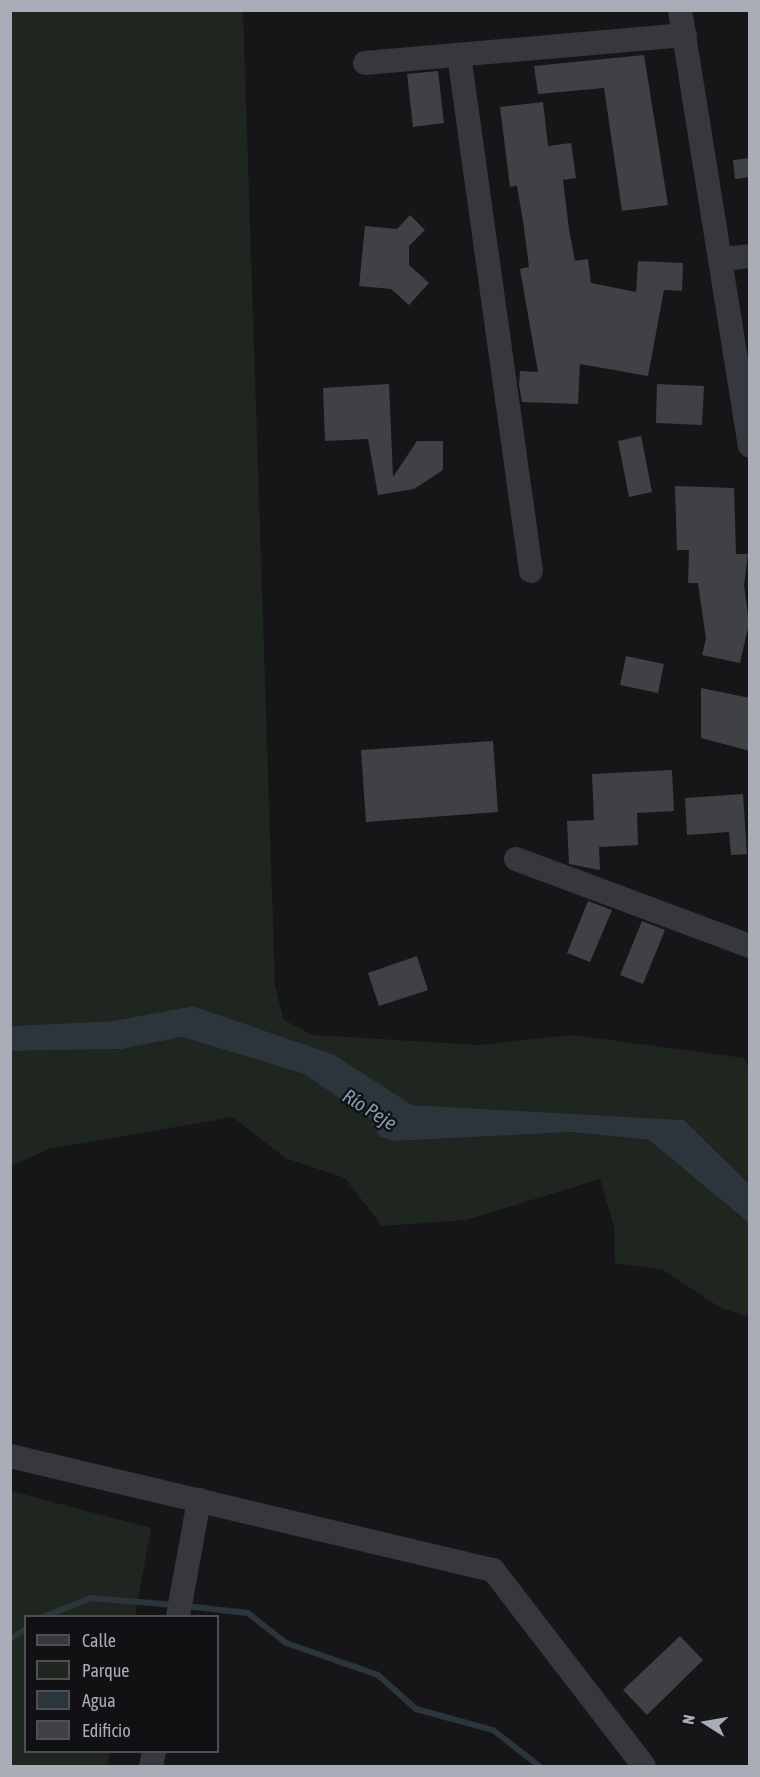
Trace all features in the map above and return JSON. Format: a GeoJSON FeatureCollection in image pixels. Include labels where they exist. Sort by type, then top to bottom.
{"type":"FeatureCollection","features":[{"type":"Feature","properties":{"kind":"street"},"geometry":{"type":"LineString","coordinates":[[680,10],[723,259],[750,445]]}},
{"type":"Feature","properties":{"kind":"street"},"geometry":{"type":"LineString","coordinates":[[365,63],[685,35]]}},
{"type":"Feature","properties":{"kind":"street"},"geometry":{"type":"LineString","coordinates":[[459,55],[531,571]]}},
{"type":"Feature","properties":{"kind":"street"},"geometry":{"type":"LineString","coordinates":[[723,259],[750,256]]}},
{"type":"Feature","properties":{"kind":"street"},"geometry":{"type":"LineString","coordinates":[[516,859],[750,946]]}},
{"type":"Feature","properties":{"kind":"street"},"geometry":{"type":"LineString","coordinates":[[10,1456],[493,1570],[644,1767]]}},
{"type":"Feature","properties":{"kind":"street"},"geometry":{"type":"LineString","coordinates":[[178,1615],[200,1500]]}},
{"type":"Feature","properties":{"kind":"green space"},"geometry":{"type":"Polygon","coordinates":[[[11,11],[243,11],[275,986],[284,1020],[313,1035],[479,1045],[572,1035],[744,1058],[750,1071],[749,1184],[684,1120],[412,1105],[335,1055],[193,1006],[113,1021],[11,1026],[11,11]]]}},
{"type":"Feature","properties":{"kind":"green space"},"geometry":{"type":"Polygon","coordinates":[[[181,1037],[304,1074],[371,1119],[380,1137],[395,1141],[572,1132],[649,1140],[749,1223],[749,1317],[721,1308],[663,1270],[615,1263],[614,1226],[600,1179],[466,1220],[382,1226],[345,1178],[285,1158],[233,1117],[49,1149],[11,1166],[11,1051],[122,1049],[181,1037]]]}},
{"type":"Feature","properties":{"kind":"green space"},"geometry":{"type":"Polygon","coordinates":[[[11,1491],[151,1528],[135,1615],[24,1615],[24,1753],[110,1753],[107,1766],[11,1766],[11,1491]]]}},
{"type":"Feature","properties":{"kind":"water","name":"Río Peje"},"geometry":{"type":"Polygon","coordinates":[[[193,1006],[335,1055],[412,1105],[684,1120],[749,1184],[749,1223],[649,1140],[572,1132],[395,1141],[380,1137],[370,1119],[304,1074],[182,1037],[122,1049],[11,1051],[11,1026],[113,1021],[193,1006]]]}},
{"type":"Feature","properties":{"kind":"building"},"geometry":{"type":"Polygon","coordinates":[[[644,55],[668,205],[622,211],[604,88],[538,94],[534,66],[644,55]]]}},
{"type":"Feature","properties":{"kind":"building"},"geometry":{"type":"Polygon","coordinates":[[[438,71],[444,123],[413,127],[407,74],[438,71]]]}},
{"type":"Feature","properties":{"kind":"building"},"geometry":{"type":"Polygon","coordinates":[[[543,102],[548,146],[571,143],[576,178],[563,180],[569,229],[575,261],[588,259],[591,283],[636,292],[638,261],[683,263],[682,291],[664,290],[648,376],[580,364],[578,404],[522,402],[519,385],[520,371],[538,372],[520,269],[529,267],[523,221],[517,186],[510,187],[500,107],[543,102]]]}},
{"type":"Feature","properties":{"kind":"building"},"geometry":{"type":"Polygon","coordinates":[[[750,158],[750,177],[735,179],[733,160],[750,158]]]}},
{"type":"Feature","properties":{"kind":"building"},"geometry":{"type":"Polygon","coordinates":[[[410,215],[425,230],[409,246],[409,265],[429,283],[409,305],[391,289],[359,286],[365,226],[397,229],[410,215]]]}},
{"type":"Feature","properties":{"kind":"building"},"geometry":{"type":"Polygon","coordinates":[[[389,384],[393,477],[417,441],[443,441],[443,470],[414,489],[378,495],[368,439],[325,441],[323,388],[389,384]]]}},
{"type":"Feature","properties":{"kind":"building"},"geometry":{"type":"Polygon","coordinates":[[[657,384],[704,386],[702,425],[656,423],[657,384]]]}},
{"type":"Feature","properties":{"kind":"building"},"geometry":{"type":"Polygon","coordinates":[[[641,436],[652,492],[629,497],[618,441],[641,436]]]}},
{"type":"Feature","properties":{"kind":"building"},"geometry":{"type":"Polygon","coordinates":[[[675,486],[734,488],[736,554],[748,554],[744,585],[749,623],[740,663],[702,655],[706,639],[698,583],[688,583],[689,550],[677,550],[675,486]]]}},
{"type":"Feature","properties":{"kind":"building"},"geometry":{"type":"Polygon","coordinates":[[[626,656],[664,664],[658,693],[620,685],[626,656]]]}},
{"type":"Feature","properties":{"kind":"building"},"geometry":{"type":"Polygon","coordinates":[[[701,688],[750,698],[750,751],[701,738],[701,688]]]}},
{"type":"Feature","properties":{"kind":"building"},"geometry":{"type":"Polygon","coordinates":[[[493,741],[498,812],[366,822],[361,750],[493,741]]]}},
{"type":"Feature","properties":{"kind":"building"},"geometry":{"type":"Polygon","coordinates":[[[672,770],[674,811],[637,813],[638,845],[599,847],[600,870],[569,864],[567,821],[594,820],[592,774],[672,770]]]}},
{"type":"Feature","properties":{"kind":"building"},"geometry":{"type":"Polygon","coordinates":[[[743,794],[747,854],[731,855],[729,832],[687,835],[685,798],[743,794]]]}},
{"type":"Feature","properties":{"kind":"building"},"geometry":{"type":"Polygon","coordinates":[[[588,901],[612,910],[590,962],[567,953],[588,901]]]}},
{"type":"Feature","properties":{"kind":"building"},"geometry":{"type":"Polygon","coordinates":[[[642,921],[665,930],[643,984],[620,975],[642,921]]]}},
{"type":"Feature","properties":{"kind":"building"},"geometry":{"type":"Polygon","coordinates":[[[417,956],[428,990],[379,1006],[368,973],[417,956]]]}},
{"type":"Feature","properties":{"kind":"building"},"geometry":{"type":"Polygon","coordinates":[[[680,1636],[703,1660],[647,1715],[623,1690],[680,1636]]]}},
{"type":"Feature","properties":{"kind":"waterway"},"geometry":{"type":"LineString","coordinates":[[48,1615],[91,1598],[175,1605]]}},
{"type":"Feature","properties":{"kind":"waterway"},"geometry":{"type":"LineString","coordinates":[[185,1606],[248,1613],[286,1643],[378,1675],[416,1709],[493,1730],[539,1766]]}},
{"type":"Feature","properties":{"kind":"waterway"},"geometry":{"type":"LineString","coordinates":[[10,1639],[24,1630]]}}]}
